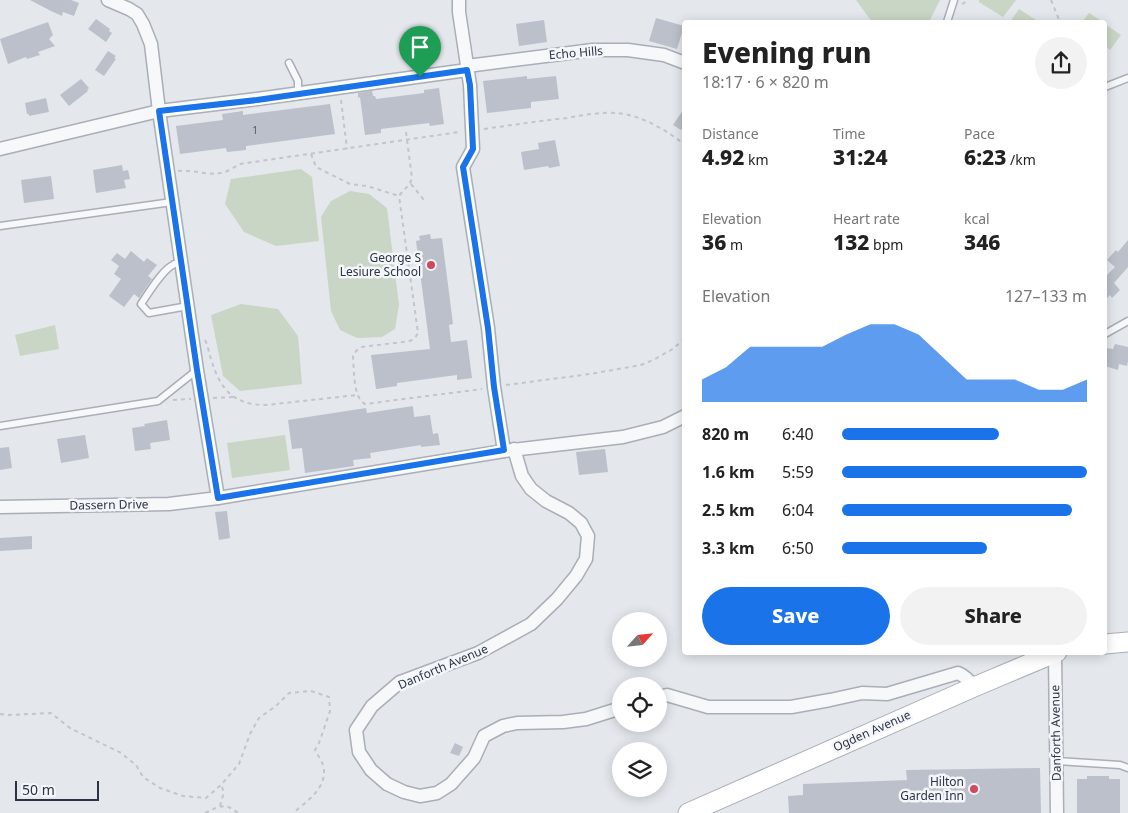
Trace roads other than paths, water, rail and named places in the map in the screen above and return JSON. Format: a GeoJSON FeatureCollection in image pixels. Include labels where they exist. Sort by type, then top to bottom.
{"type":"FeatureCollection","features":[{"type":"Feature","properties":{"kind":"street"},"geometry":{"type":"LineString","coordinates":[[108,0],[137,14],[144,24],[151,44],[191,332],[218,498]]}},
{"type":"Feature","properties":{"kind":"street"},"geometry":{"type":"LineString","coordinates":[[459,0],[459,12],[470,85],[473,149],[463,167],[488,328],[494,387],[509,450],[623,437],[663,427],[682,418]]}},
{"type":"Feature","properties":{"kind":"street","name":"Echo Hills"},"geometry":{"type":"LineString","coordinates":[[467,68],[593,50],[628,50],[664,55],[682,63]]}},
{"type":"Feature","properties":{"kind":"street"},"geometry":{"type":"LineString","coordinates":[[0,149],[159,111],[298,94],[467,68]]}},
{"type":"Feature","properties":{"kind":"street","name":"Dassern Drive"},"geometry":{"type":"LineString","coordinates":[[0,507],[169,504],[218,498],[509,450]]}},
{"type":"Feature","properties":{"kind":"street","name":"Danforth Avenue"},"geometry":{"type":"LineString","coordinates":[[509,450],[531,489],[546,501],[569,513],[581,523],[588,536],[586,559],[576,576],[557,600],[531,624],[478,653],[400,682],[372,706],[356,730],[359,752],[371,770],[387,784],[404,792],[420,796],[437,793],[451,784],[474,758],[484,736],[503,726],[517,723],[563,722],[586,719],[612,711]]}},
{"type":"Feature","properties":{"kind":"street"},"geometry":{"type":"LineString","coordinates":[[1107,644],[1128,642]]}},
{"type":"Feature","properties":{"kind":"street","name":"Ogden Avenue"},"geometry":{"type":"LineString","coordinates":[[688,813],[1051,655]]}},
{"type":"Feature","properties":{"kind":"street","name":"Danforth Avenue"},"geometry":{"type":"LineString","coordinates":[[1056,655],[1057,813]]}},
{"type":"Feature","properties":{"kind":"street"},"geometry":{"type":"LineString","coordinates":[[667,695],[708,707],[792,707],[862,693],[887,694],[958,672],[964,675],[974,687]]}},
{"type":"Feature","properties":{"kind":"lane"},"geometry":{"type":"LineString","coordinates":[[948,20],[954,0]]}},
{"type":"Feature","properties":{"kind":"lane"},"geometry":{"type":"LineString","coordinates":[[289,63],[298,82],[298,94]]}},
{"type":"Feature","properties":{"kind":"lane"},"geometry":{"type":"LineString","coordinates":[[1107,86],[1128,78]]}},
{"type":"Feature","properties":{"kind":"lane"},"geometry":{"type":"LineString","coordinates":[[0,226],[172,202]]}},
{"type":"Feature","properties":{"kind":"lane"},"geometry":{"type":"LineString","coordinates":[[181,262],[173,265],[164,273],[141,304],[149,313],[188,306]]}},
{"type":"Feature","properties":{"kind":"lane"},"geometry":{"type":"LineString","coordinates":[[1107,333],[1128,322]]}},
{"type":"Feature","properties":{"kind":"lane"},"geometry":{"type":"LineString","coordinates":[[0,426],[158,401],[197,370]]}},
{"type":"Feature","properties":{"kind":"lane"},"geometry":{"type":"LineString","coordinates":[[1057,761],[1120,765],[1128,768]]}},
{"type":"Feature","properties":{"kind":"place","name":"George S Lesiure School"},"geometry":{"type":"Point","coordinates":[431,265]}},
{"type":"Feature","properties":{"kind":"place","name":"Hilton Garden Inn"},"geometry":{"type":"Point","coordinates":[974,789]}}]}
